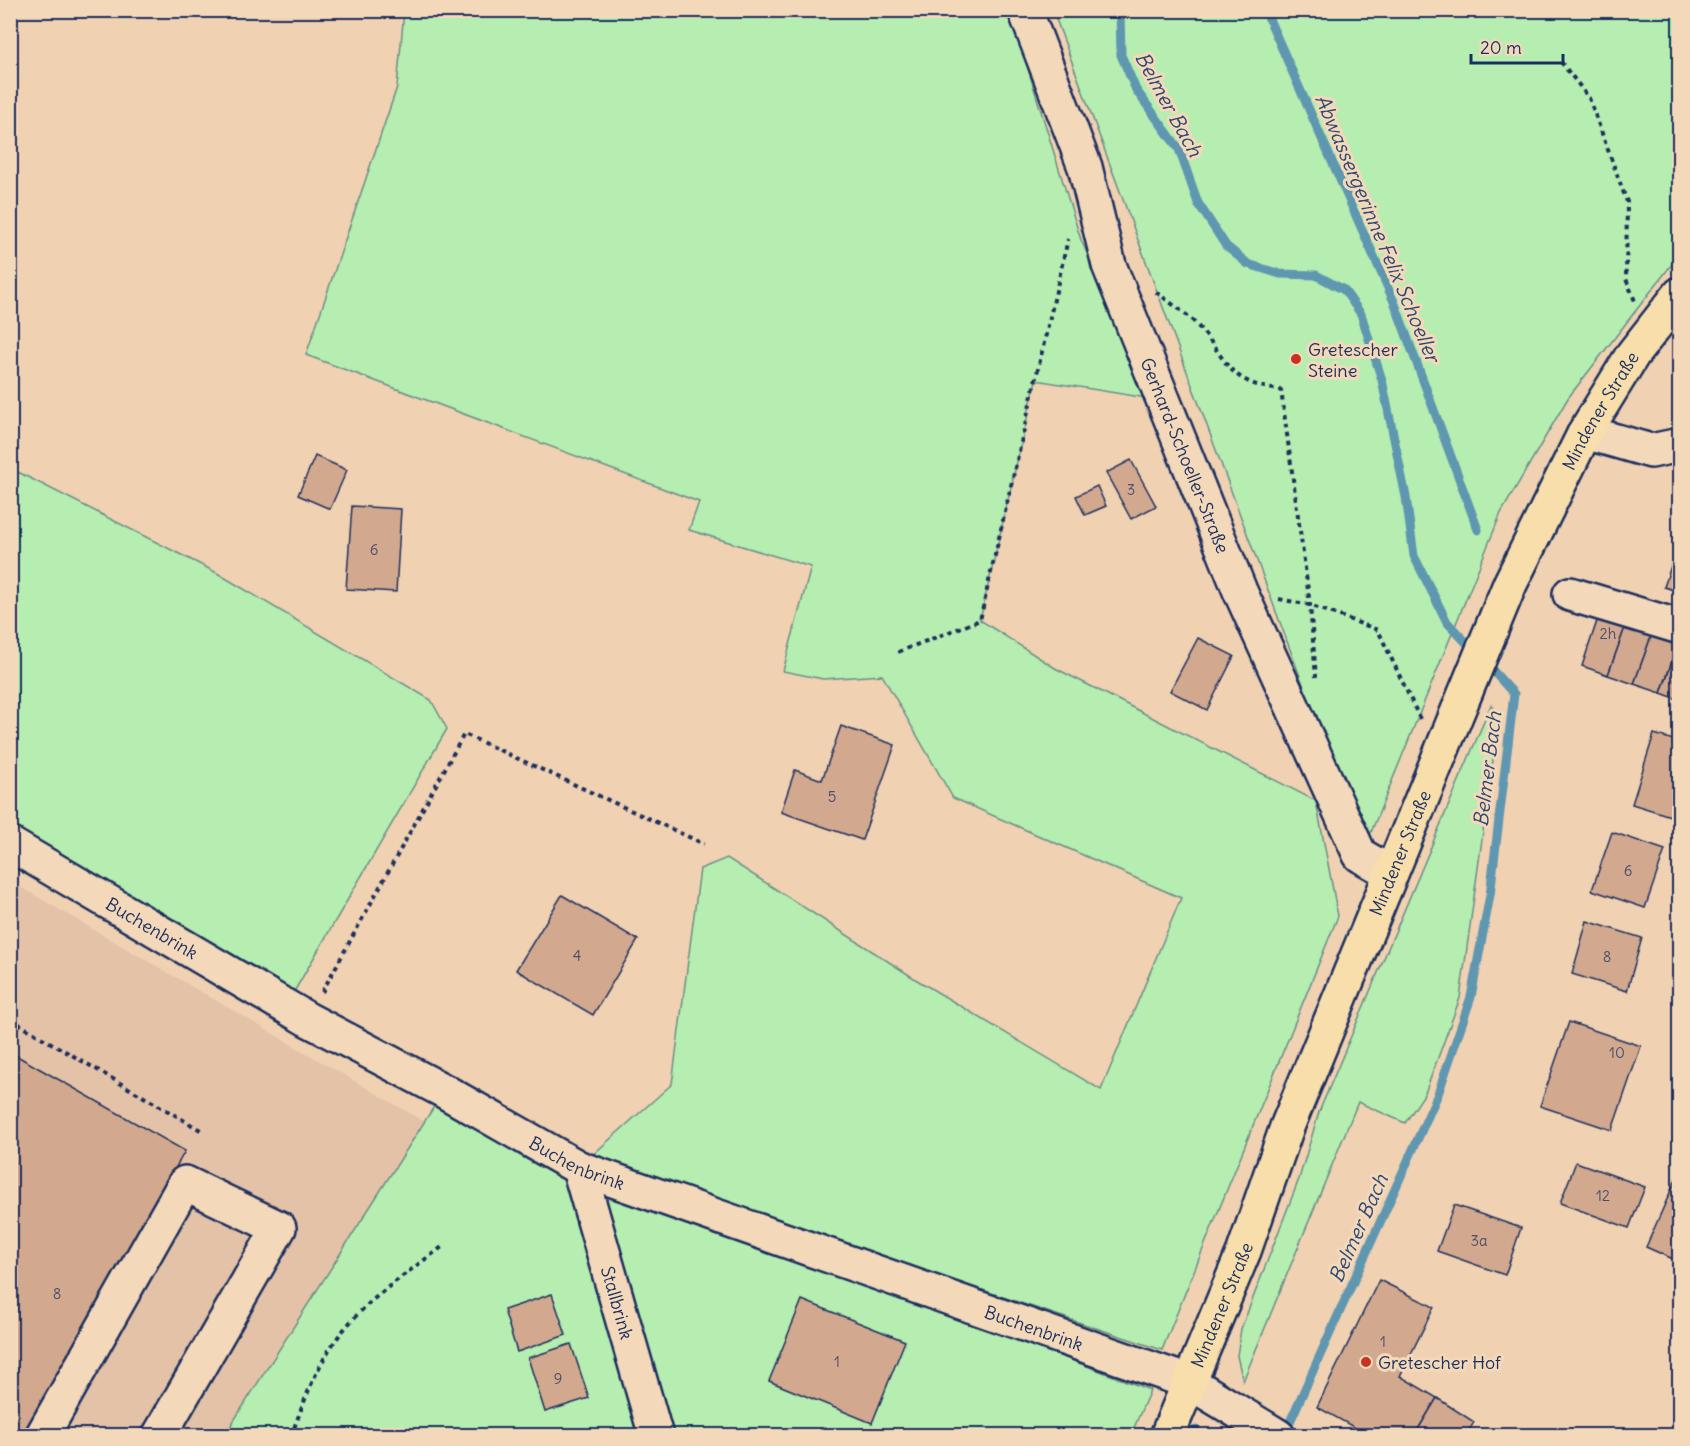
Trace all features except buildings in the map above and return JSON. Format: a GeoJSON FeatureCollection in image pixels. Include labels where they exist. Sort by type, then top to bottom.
{"type":"FeatureCollection","features":[{"type":"Feature","properties":{"kind":"main road","name":"Mindener Straße"},"geometry":{"type":"LineString","coordinates":[[1167,1436],[1244,1251],[1287,1127],[1510,584],[1585,432],[1633,354],[1680,294]]}},
{"type":"Feature","properties":{"kind":"street","name":"Gerhard-Schoeller-Straße"},"geometry":{"type":"LineString","coordinates":[[1025,10],[1085,168],[1109,265],[1240,591],[1360,855],[1391,873]]}},
{"type":"Feature","properties":{"kind":"street"},"geometry":{"type":"LineString","coordinates":[[1585,432],[1651,451],[1680,445]]}},
{"type":"Feature","properties":{"kind":"street"},"geometry":{"type":"LineString","coordinates":[[1570,594],[1680,627]]}},
{"type":"Feature","properties":{"kind":"street","name":"Buchenbrink"},"geometry":{"type":"LineString","coordinates":[[10,844],[307,1018],[579,1168],[1189,1382],[1267,1429]]}},
{"type":"Feature","properties":{"kind":"street","name":"Stallbrink"},"geometry":{"type":"LineString","coordinates":[[579,1168],[656,1436]]}},
{"type":"Feature","properties":{"kind":"street"},"geometry":{"type":"LineString","coordinates":[[42,1436],[185,1184],[279,1228],[159,1436]]}},
{"type":"Feature","properties":{"kind":"path"},"geometry":{"type":"LineString","coordinates":[[1561,62],[1589,98],[1627,202],[1626,279],[1636,303],[1658,322]]}},
{"type":"Feature","properties":{"kind":"path"},"geometry":{"type":"LineString","coordinates":[[898,652],[980,620],[1070,234]]}},
{"type":"Feature","properties":{"kind":"path"},"geometry":{"type":"LineString","coordinates":[[1153,290],[1196,323],[1229,369],[1257,387],[1281,390],[1310,605],[1316,684]]}},
{"type":"Feature","properties":{"kind":"path"},"geometry":{"type":"LineString","coordinates":[[1240,591],[1310,605],[1378,630],[1438,759]]}},
{"type":"Feature","properties":{"kind":"path"},"geometry":{"type":"LineString","coordinates":[[307,1018],[464,734],[704,844]]}},
{"type":"Feature","properties":{"kind":"path"},"geometry":{"type":"LineString","coordinates":[[10,1019],[204,1132]]}},
{"type":"Feature","properties":{"kind":"path"},"geometry":{"type":"LineString","coordinates":[[291,1436],[316,1374],[333,1344],[384,1291],[442,1246]]}},
{"type":"Feature","properties":{"kind":"shaded area"},"geometry":{"type":"Polygon","coordinates":[[[10,881],[425,1122],[224,1435],[11,1435],[10,881]]]}},
{"type":"Feature","properties":{"kind":"green space"},"geometry":{"type":"Polygon","coordinates":[[[404,11],[1010,11],[1081,240],[1153,399],[1036,380],[980,620],[1055,668],[1316,801],[1338,916],[1162,1350],[588,1159],[672,1084],[700,869],[727,858],[917,980],[1101,1090],[1181,898],[953,798],[882,675],[823,679],[783,671],[811,567],[689,530],[699,502],[306,355],[397,87],[404,11]]]}},
{"type":"Feature","properties":{"kind":"green space"},"geometry":{"type":"Polygon","coordinates":[[[1053,11],[1679,11],[1679,255],[1568,398],[1501,513],[1370,835],[1356,827],[1053,11]]]}},
{"type":"Feature","properties":{"kind":"green space"},"geometry":{"type":"Polygon","coordinates":[[[10,468],[217,573],[431,700],[447,729],[291,997],[11,834],[10,468]]]}},
{"type":"Feature","properties":{"kind":"green space"},"geometry":{"type":"Polygon","coordinates":[[[1491,705],[1499,716],[1460,998],[1425,1093],[1405,1123],[1358,1102],[1243,1381],[1237,1356],[1241,1329],[1299,1179],[1319,1112],[1491,705]]]}},
{"type":"Feature","properties":{"kind":"green space"},"geometry":{"type":"Polygon","coordinates":[[[444,1091],[934,1308],[1150,1390],[1131,1435],[224,1436],[444,1091]]]}},
{"type":"Feature","properties":{"kind":"waterway","name":"Belmer Bach"},"geometry":{"type":"LineString","coordinates":[[1120,10],[1121,55],[1136,90],[1179,149],[1198,203],[1226,246],[1248,264],[1280,274],[1316,275],[1344,290],[1361,314],[1382,380],[1406,497],[1414,556],[1447,622],[1475,652]]}},
{"type":"Feature","properties":{"kind":"waterway","name":"Abwassergerinne Felix Schoeller"},"geometry":{"type":"LineString","coordinates":[[1265,10],[1395,304],[1478,530]]}},
{"type":"Feature","properties":{"kind":"waterway","name":"Belmer Bach"},"geometry":{"type":"LineString","coordinates":[[1284,1435],[1438,1094],[1471,997],[1490,895],[1514,694],[1485,662]]}},
{"type":"Feature","properties":{"kind":"waterway","name":"Abwassergerinne Felix Schoeller"},"geometry":{"type":"LineString","coordinates":[[1194,1436],[1196,1430]]}},
{"type":"Feature","properties":{"kind":"place","name":"Gretescher Steine"},"geometry":{"type":"Point","coordinates":[1296,359]}},
{"type":"Feature","properties":{"kind":"place","name":"Gretescher Hof"},"geometry":{"type":"Point","coordinates":[1366,1362]}}]}
